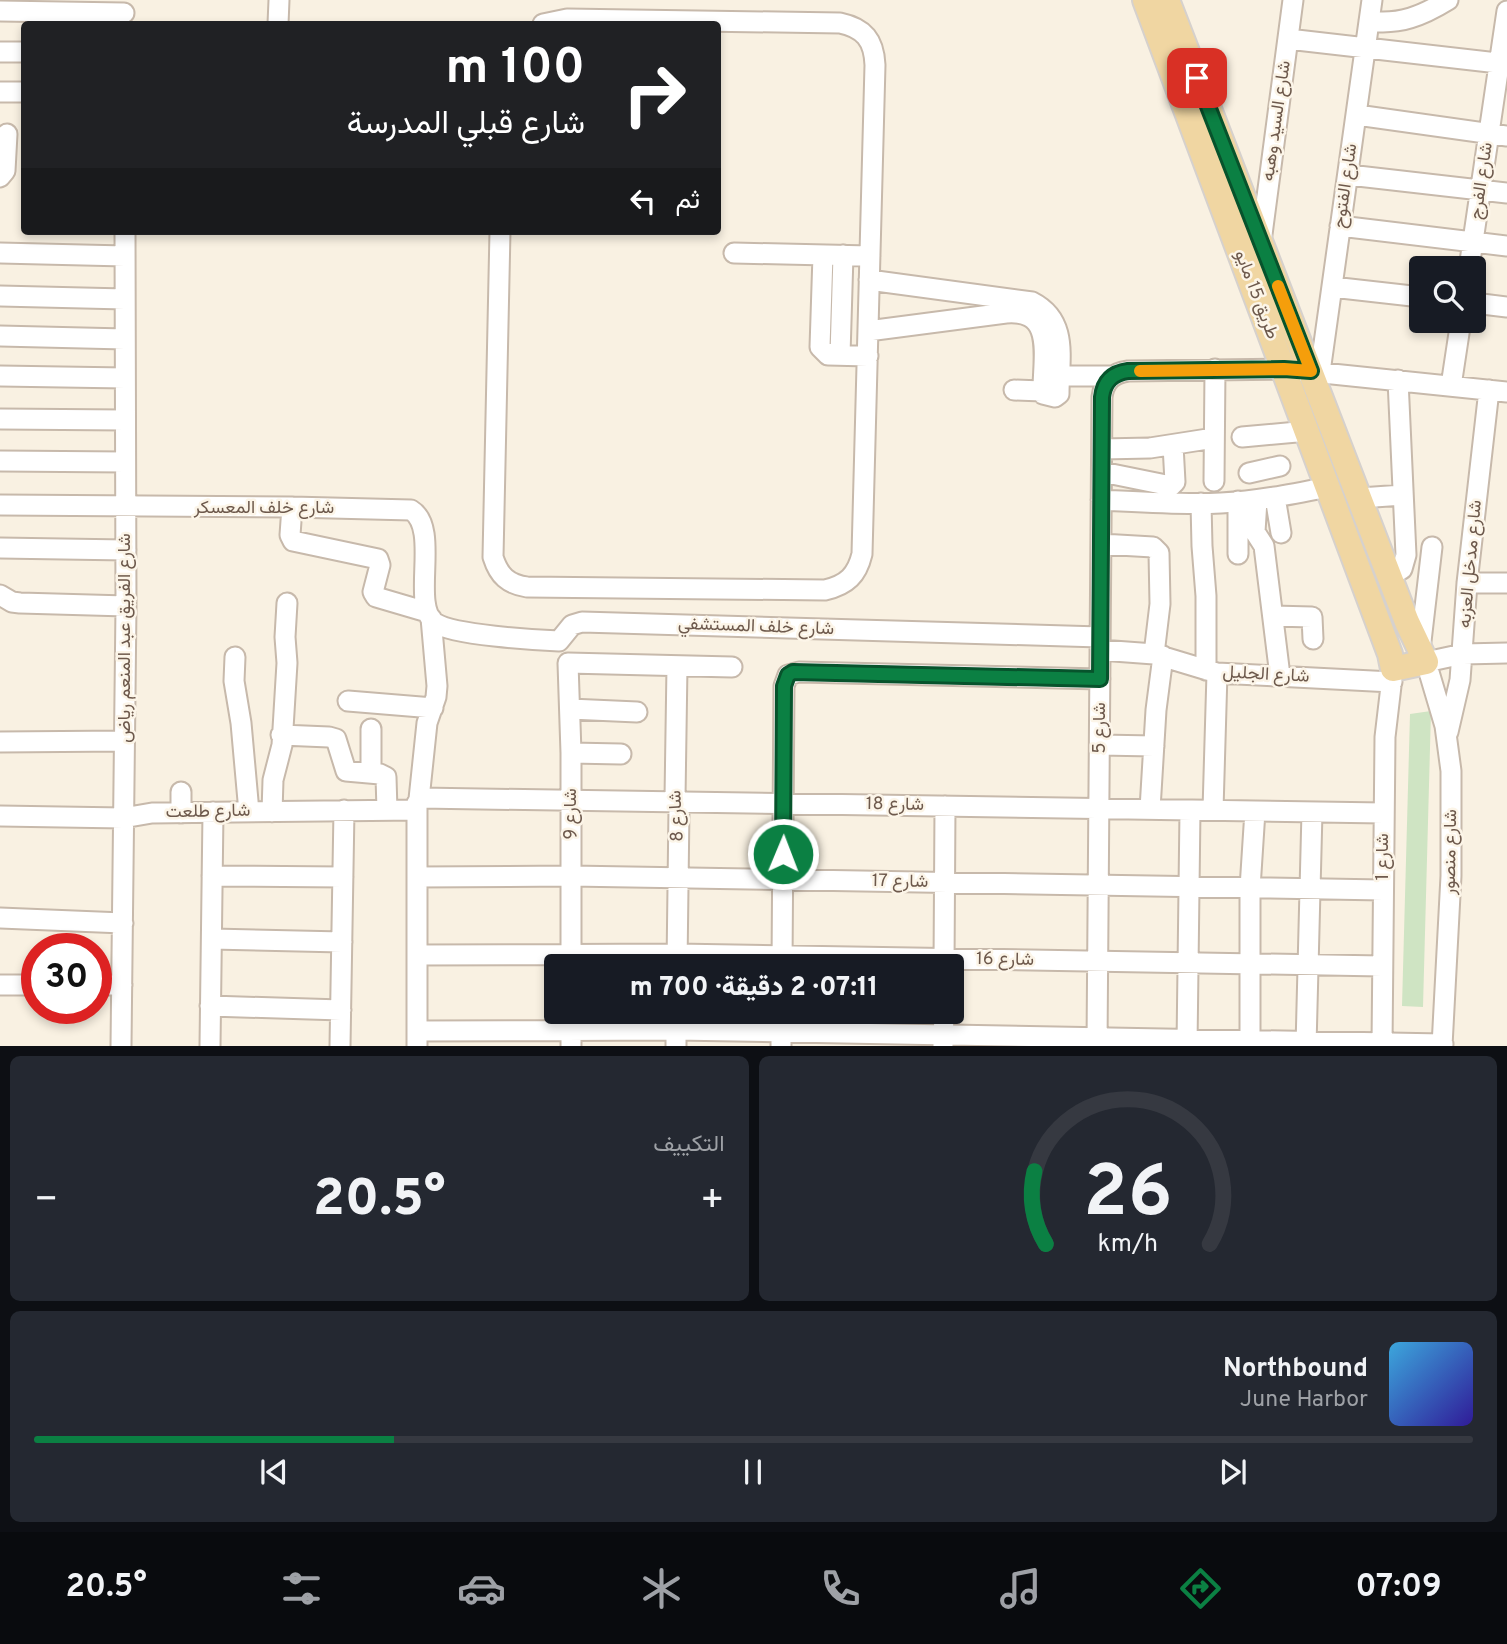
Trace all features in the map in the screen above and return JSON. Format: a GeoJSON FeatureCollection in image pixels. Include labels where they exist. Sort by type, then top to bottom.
{"type":"FeatureCollection","features":[{"type":"Feature","properties":{"kind":"main road","name":"طريق 15 مايو"},"geometry":{"type":"LineString","coordinates":[[1145,0],[1329,487],[1390,654],[1392,676]]}},
{"type":"Feature","properties":{"kind":"main road","name":"طريق 15 مايو"},"geometry":{"type":"LineString","coordinates":[[1167,0],[1261,243],[1316,371],[1389,576],[1423,656]]}},
{"type":"Feature","properties":{"kind":"main road"},"geometry":{"type":"LineString","coordinates":[[1392,676],[1423,656]]}},
{"type":"Feature","properties":{"kind":"street"},"geometry":{"type":"LineString","coordinates":[[278,21],[279,0]]}},
{"type":"Feature","properties":{"kind":"street","name":"شارع السيد وهبه"},"geometry":{"type":"LineString","coordinates":[[1261,243],[1293,0]]}},
{"type":"Feature","properties":{"kind":"street","name":"شارع الفتوح"},"geometry":{"type":"LineString","coordinates":[[1316,371],[1349,175],[1371,0]]}},
{"type":"Feature","properties":{"kind":"street"},"geometry":{"type":"LineString","coordinates":[[1369,21],[1404,21],[1426,13],[1448,0]]}},
{"type":"Feature","properties":{"kind":"street"},"geometry":{"type":"LineString","coordinates":[[0,11],[124,12]]}},
{"type":"Feature","properties":{"kind":"street","name":"شارع الفرج"},"geometry":{"type":"LineString","coordinates":[[1471,256],[1480,191],[1498,135],[1507,15]]}},
{"type":"Feature","properties":{"kind":"street"},"geometry":{"type":"LineString","coordinates":[[557,21],[714,21]]}},
{"type":"Feature","properties":{"kind":"street"},"geometry":{"type":"LineString","coordinates":[[500,235],[494,557],[497,569],[504,579],[527,587],[825,590],[851,579],[859,568],[862,554],[874,49],[867,36],[855,26],[840,23],[721,21]]}},
{"type":"Feature","properties":{"kind":"street"},"geometry":{"type":"LineString","coordinates":[[1288,39],[1503,63]]}},
{"type":"Feature","properties":{"kind":"street"},"geometry":{"type":"LineString","coordinates":[[0,52],[21,52]]}},
{"type":"Feature","properties":{"kind":"street"},"geometry":{"type":"LineString","coordinates":[[0,92],[21,93]]}},
{"type":"Feature","properties":{"kind":"street"},"geometry":{"type":"LineString","coordinates":[[1357,116],[1498,135]]}},
{"type":"Feature","properties":{"kind":"street"},"geometry":{"type":"LineString","coordinates":[[10,133],[10,174]]}},
{"type":"Feature","properties":{"kind":"street"},"geometry":{"type":"LineString","coordinates":[[1349,175],[1507,194]]}},
{"type":"Feature","properties":{"kind":"street"},"geometry":{"type":"LineString","coordinates":[[1340,226],[1507,246]]}},
{"type":"Feature","properties":{"kind":"street","name":"شارع الفريق عبد المنعم رياض"},"geometry":{"type":"LineString","coordinates":[[121,1045],[126,606],[125,235]]}},
{"type":"Feature","properties":{"kind":"street"},"geometry":{"type":"LineString","coordinates":[[0,253],[125,256]]}},
{"type":"Feature","properties":{"kind":"street"},"geometry":{"type":"LineString","coordinates":[[734,253],[870,256]]}},
{"type":"Feature","properties":{"kind":"street"},"geometry":{"type":"LineString","coordinates":[[822,255],[820,347],[828,355],[867,356]]}},
{"type":"Feature","properties":{"kind":"street"},"geometry":{"type":"LineString","coordinates":[[840,355],[843,256]]}},
{"type":"Feature","properties":{"kind":"street"},"geometry":{"type":"LineString","coordinates":[[868,331],[1006,313],[1027,314],[1041,328],[1043,338],[1042,391],[1044,396],[1057,396],[1059,337],[1057,326],[1042,307],[1032,302],[869,281]]}},
{"type":"Feature","properties":{"kind":"street"},"geometry":{"type":"LineString","coordinates":[[1332,287],[1409,296]]}},
{"type":"Feature","properties":{"kind":"street"},"geometry":{"type":"LineString","coordinates":[[0,296],[125,299]]}},
{"type":"Feature","properties":{"kind":"street"},"geometry":{"type":"LineString","coordinates":[[1486,304],[1507,307]]}},
{"type":"Feature","properties":{"kind":"street"},"geometry":{"type":"LineString","coordinates":[[1451,386],[1459,333]]}},
{"type":"Feature","properties":{"kind":"street"},"geometry":{"type":"LineString","coordinates":[[0,336],[125,339]]}},
{"type":"Feature","properties":{"kind":"street"},"geometry":{"type":"LineString","coordinates":[[1214,481],[1215,369]]}},
{"type":"Feature","properties":{"kind":"street"},"geometry":{"type":"LineString","coordinates":[[1059,376],[1113,376],[1128,371],[1284,369],[1498,391]]}},
{"type":"Feature","properties":{"kind":"street"},"geometry":{"type":"LineString","coordinates":[[0,376],[125,378]]}},
{"type":"Feature","properties":{"kind":"street","name":"شارع 5"},"geometry":{"type":"LineString","coordinates":[[1097,1041],[1102,397],[1103,388],[1113,376]]}},
{"type":"Feature","properties":{"kind":"street"},"geometry":{"type":"LineString","coordinates":[[1389,576],[1396,573],[1405,562],[1398,380]]}},
{"type":"Feature","properties":{"kind":"street"},"geometry":{"type":"LineString","coordinates":[[1014,390],[1042,391]]}},
{"type":"Feature","properties":{"kind":"street","name":"شارع مدخل العزبه"},"geometry":{"type":"LineString","coordinates":[[1447,738],[1460,680],[1467,583],[1498,391]]}},
{"type":"Feature","properties":{"kind":"street"},"geometry":{"type":"LineString","coordinates":[[0,419],[125,420]]}},
{"type":"Feature","properties":{"kind":"street"},"geometry":{"type":"LineString","coordinates":[[1242,437],[1308,431]]}},
{"type":"Feature","properties":{"kind":"street"},"geometry":{"type":"LineString","coordinates":[[1102,449],[1173,445],[1214,438]]}},
{"type":"Feature","properties":{"kind":"street"},"geometry":{"type":"LineString","coordinates":[[1102,472],[1171,486],[1175,482],[1173,445]]}},
{"type":"Feature","properties":{"kind":"street"},"geometry":{"type":"LineString","coordinates":[[0,461],[125,462]]}},
{"type":"Feature","properties":{"kind":"street"},"geometry":{"type":"LineString","coordinates":[[1264,470],[1255,532],[1264,546],[1280,676]]}},
{"type":"Feature","properties":{"kind":"street"},"geometry":{"type":"LineString","coordinates":[[1101,499],[1201,503],[1260,499],[1329,487]]}},
{"type":"Feature","properties":{"kind":"street"},"geometry":{"type":"LineString","coordinates":[[1360,498],[1403,495]]}},
{"type":"Feature","properties":{"kind":"street"},"geometry":{"type":"LineString","coordinates":[[1260,499],[1281,533]]}},
{"type":"Feature","properties":{"kind":"street"},"geometry":{"type":"LineString","coordinates":[[1238,554],[1260,499]]}},
{"type":"Feature","properties":{"kind":"street"},"geometry":{"type":"LineString","coordinates":[[1201,503],[1212,671],[1213,810]]}},
{"type":"Feature","properties":{"kind":"street","name":"شارع خلف المعسكر"},"geometry":{"type":"LineString","coordinates":[[0,505],[411,510],[422,520],[429,615]]}},
{"type":"Feature","properties":{"kind":"street","name":"شارع خلف المستشفي"},"geometry":{"type":"LineString","coordinates":[[292,507],[290,535],[293,541],[378,559],[380,563],[373,592],[376,597],[429,615],[443,626],[475,633],[557,641],[564,638],[572,625],[582,622],[1100,644]]}},
{"type":"Feature","properties":{"kind":"street"},"geometry":{"type":"LineString","coordinates":[[1101,544],[1153,547],[1159,553],[1160,604],[1150,809]]}},
{"type":"Feature","properties":{"kind":"street","name":"شارع منصور"},"geometry":{"type":"LineString","coordinates":[[1432,547],[1423,656],[1447,738],[1451,771],[1443,1045]]}},
{"type":"Feature","properties":{"kind":"street"},"geometry":{"type":"LineString","coordinates":[[0,548],[126,550]]}},
{"type":"Feature","properties":{"kind":"street"},"geometry":{"type":"LineString","coordinates":[[1467,583],[1507,583]]}},
{"type":"Feature","properties":{"kind":"street"},"geometry":{"type":"LineString","coordinates":[[0,595],[20,603],[126,606]]}},
{"type":"Feature","properties":{"kind":"street"},"geometry":{"type":"LineString","coordinates":[[272,811],[273,780],[280,754],[287,663],[287,603]]}},
{"type":"Feature","properties":{"kind":"street"},"geometry":{"type":"LineString","coordinates":[[429,615],[436,665],[436,697],[427,723],[418,804],[417,1038],[571,1029],[676,1029],[781,1039],[1443,1045]]}},
{"type":"Feature","properties":{"kind":"street"},"geometry":{"type":"LineString","coordinates":[[1273,616],[1312,617],[1313,639]]}},
{"type":"Feature","properties":{"kind":"street","name":"شارع الجليل"},"geometry":{"type":"LineString","coordinates":[[1100,644],[1158,655],[1212,671],[1280,676],[1392,676]]}},
{"type":"Feature","properties":{"kind":"street"},"geometry":{"type":"LineString","coordinates":[[1423,656],[1507,653]]}},
{"type":"Feature","properties":{"kind":"street"},"geometry":{"type":"LineString","coordinates":[[235,657],[234,681],[240,713],[249,812]]}},
{"type":"Feature","properties":{"kind":"street","name":"شارع 9"},"geometry":{"type":"LineString","coordinates":[[571,954],[568,663],[677,666]]}},
{"type":"Feature","properties":{"kind":"street"},"geometry":{"type":"LineString","coordinates":[[677,666],[732,667]]}},
{"type":"Feature","properties":{"kind":"street","name":"شارع 8"},"geometry":{"type":"LineString","coordinates":[[677,666],[677,954]]}},
{"type":"Feature","properties":{"kind":"street"},"geometry":{"type":"LineString","coordinates":[[782,954],[784,686],[788,675],[799,671],[1100,679]]}},
{"type":"Feature","properties":{"kind":"street","name":"شارع 1"},"geometry":{"type":"LineString","coordinates":[[1382,1044],[1385,737],[1392,676]]}},
{"type":"Feature","properties":{"kind":"street"},"geometry":{"type":"LineString","coordinates":[[348,701],[433,708]]}},
{"type":"Feature","properties":{"kind":"street"},"geometry":{"type":"LineString","coordinates":[[570,709],[637,712]]}},
{"type":"Feature","properties":{"kind":"street"},"geometry":{"type":"LineString","coordinates":[[371,729],[371,774]]}},
{"type":"Feature","properties":{"kind":"street"},"geometry":{"type":"LineString","coordinates":[[281,735],[333,737],[339,742],[346,771],[383,775],[387,779],[387,810]]}},
{"type":"Feature","properties":{"kind":"street"},"geometry":{"type":"LineString","coordinates":[[0,742],[124,741]]}},
{"type":"Feature","properties":{"kind":"street"},"geometry":{"type":"LineString","coordinates":[[1100,745],[1154,746]]}},
{"type":"Feature","properties":{"kind":"street"},"geometry":{"type":"LineString","coordinates":[[571,753],[621,754]]}},
{"type":"Feature","properties":{"kind":"street"},"geometry":{"type":"LineString","coordinates":[[181,792],[181,813]]}},
{"type":"Feature","properties":{"kind":"street","name":"شارع 18"},"geometry":{"type":"LineString","coordinates":[[418,804],[571,800],[1383,813]]}},
{"type":"Feature","properties":{"kind":"street","name":"شارع طلعت"},"geometry":{"type":"LineString","coordinates":[[0,816],[123,818],[152,813],[387,810],[418,804]]}},
{"type":"Feature","properties":{"kind":"street"},"geometry":{"type":"LineString","coordinates":[[944,954],[945,806]]}},
{"type":"Feature","properties":{"kind":"street"},"geometry":{"type":"LineString","coordinates":[[340,1045],[344,810]]}},
{"type":"Feature","properties":{"kind":"street"},"geometry":{"type":"LineString","coordinates":[[1187,1042],[1190,810]]}},
{"type":"Feature","properties":{"kind":"street"},"geometry":{"type":"LineString","coordinates":[[1250,1043],[1250,888],[1255,811]]}},
{"type":"Feature","properties":{"kind":"street"},"geometry":{"type":"LineString","coordinates":[[210,1045],[213,812]]}},
{"type":"Feature","properties":{"kind":"street"},"geometry":{"type":"LineString","coordinates":[[1306,1043],[1312,812]]}},
{"type":"Feature","properties":{"kind":"street"},"geometry":{"type":"LineString","coordinates":[[212,876],[343,877]]}},
{"type":"Feature","properties":{"kind":"street","name":"شارع 17"},"geometry":{"type":"LineString","coordinates":[[417,877],[571,876],[1383,890]]}},
{"type":"Feature","properties":{"kind":"street"},"geometry":{"type":"LineString","coordinates":[[0,918],[122,923]]}},
{"type":"Feature","properties":{"kind":"street"},"geometry":{"type":"LineString","coordinates":[[212,939],[342,942]]}},
{"type":"Feature","properties":{"kind":"street","name":"شارع 16"},"geometry":{"type":"LineString","coordinates":[[417,955],[544,959]]}},
{"type":"Feature","properties":{"kind":"street","name":"شارع 16"},"geometry":{"type":"LineString","coordinates":[[964,962],[1098,961],[1382,967]]}},
{"type":"Feature","properties":{"kind":"street"},"geometry":{"type":"LineString","coordinates":[[0,985],[21,985]]}},
{"type":"Feature","properties":{"kind":"street"},"geometry":{"type":"LineString","coordinates":[[112,985],[122,985]]}},
{"type":"Feature","properties":{"kind":"street"},"geometry":{"type":"LineString","coordinates":[[210,1006],[341,1010]]}},
{"type":"Feature","properties":{"kind":"green space"},"geometry":{"type":"Polygon","coordinates":[[[1431,711],[1423,1007],[1402,1006],[1410,714],[1431,711]]]}},
{"type":"Feature","properties":{"kind":"slow traffic"},"geometry":{"type":"LineString","coordinates":[[1140,371],[1311,371],[1278,286]]}},
{"type":"Feature","properties":{"kind":"route"},"geometry":{"type":"LineString","coordinates":[[783,854],[784,686],[788,675],[793,672],[1100,679],[1102,397],[1107,381],[1120,372],[1128,371],[1311,371],[1197,78]]}}]}
